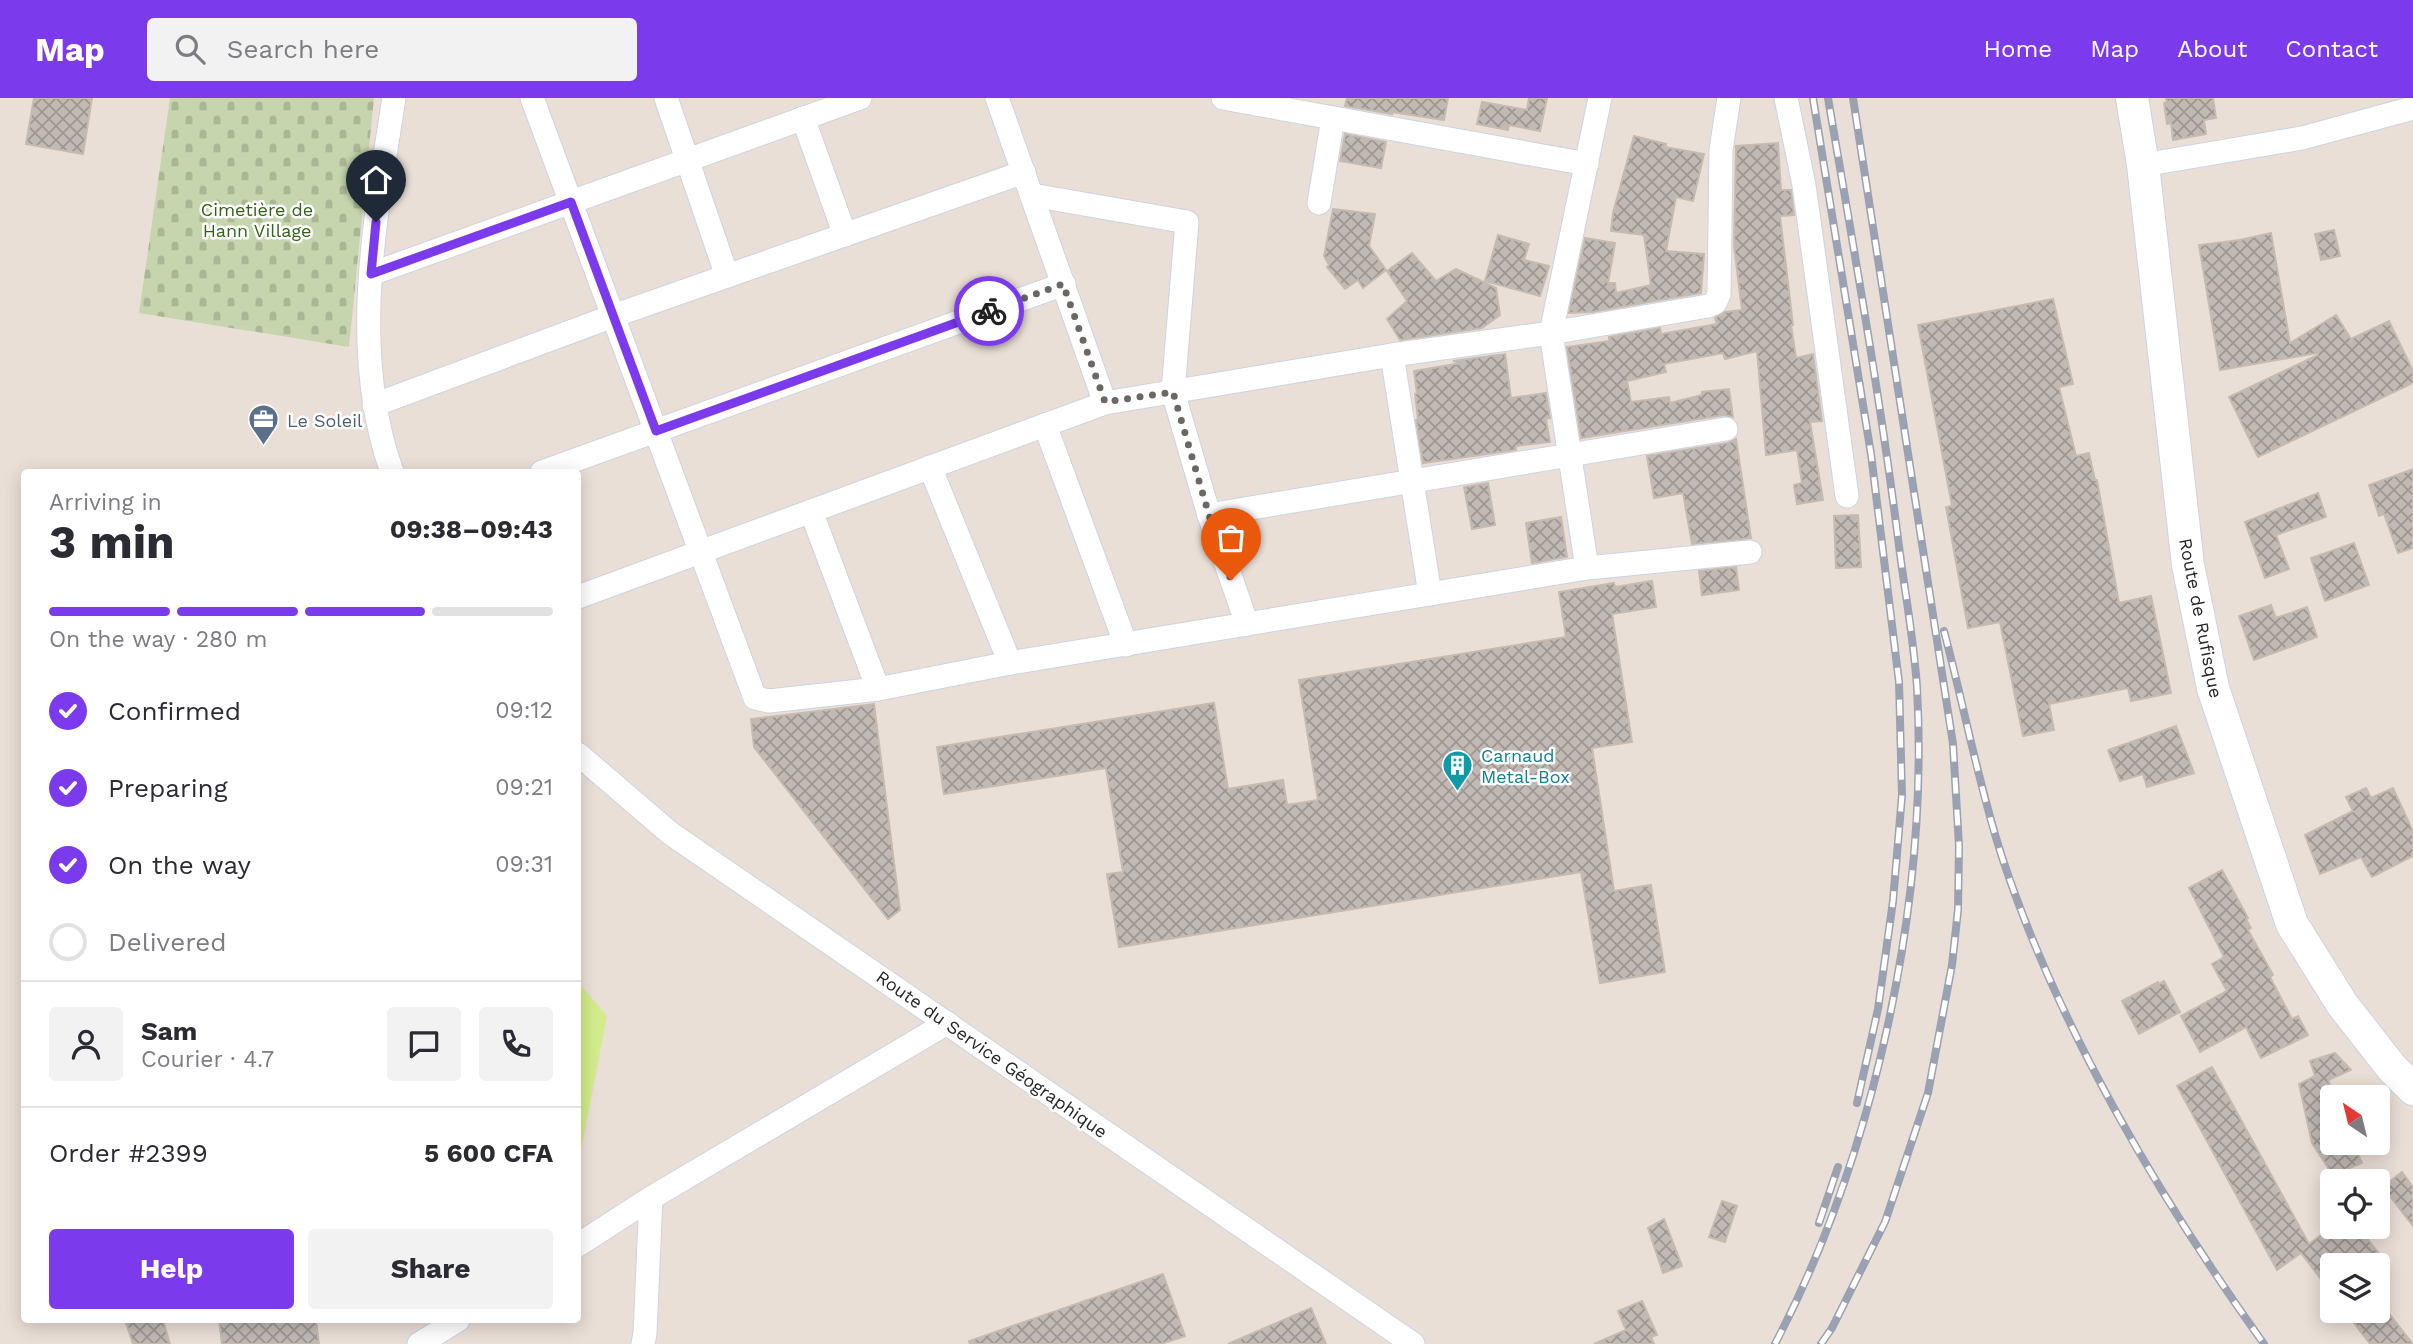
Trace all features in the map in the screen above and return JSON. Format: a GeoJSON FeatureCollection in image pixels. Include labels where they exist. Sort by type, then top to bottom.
{"type":"FeatureCollection","features":[{"type":"Feature","properties":{"kind":"main road","name":"Route de Rufisque"},"geometry":{"type":"LineString","coordinates":[[2132,98],[2143,165],[2188,565],[2213,688],[2292,924],[2342,1004],[2392,1068],[2413,1089]]}},
{"type":"Feature","properties":{"kind":"street"},"geometry":{"type":"LineString","coordinates":[[391,469],[374,405],[368,318],[379,196],[394,98]]}},
{"type":"Feature","properties":{"kind":"street"},"geometry":{"type":"LineString","coordinates":[[532,98],[755,698],[769,701],[878,689],[1010,663],[1587,568],[1751,552]]}},
{"type":"Feature","properties":{"kind":"street"},"geometry":{"type":"LineString","coordinates":[[666,98],[727,276]]}},
{"type":"Feature","properties":{"kind":"street"},"geometry":{"type":"LineString","coordinates":[[371,274],[860,98]]}},
{"type":"Feature","properties":{"kind":"street"},"geometry":{"type":"LineString","coordinates":[[997,98],[1105,402]]}},
{"type":"Feature","properties":{"kind":"street"},"geometry":{"type":"LineString","coordinates":[[1223,98],[1587,164]]}},
{"type":"Feature","properties":{"kind":"street"},"geometry":{"type":"LineString","coordinates":[[1587,568],[1568,455],[1552,333],[1600,98]]}},
{"type":"Feature","properties":{"kind":"street"},"geometry":{"type":"LineString","coordinates":[[581,596],[1105,402],[1392,355],[1552,333],[1716,303],[1719,294],[1721,150],[1729,98]]}},
{"type":"Feature","properties":{"kind":"street"},"geometry":{"type":"LineString","coordinates":[[1786,98],[1804,186],[1847,496]]}},
{"type":"Feature","properties":{"kind":"street"},"geometry":{"type":"LineString","coordinates":[[2143,165],[2302,138],[2412,106]]}},
{"type":"Feature","properties":{"kind":"street"},"geometry":{"type":"LineString","coordinates":[[803,118],[845,235]]}},
{"type":"Feature","properties":{"kind":"street"},"geometry":{"type":"LineString","coordinates":[[1319,203],[1333,118]]}},
{"type":"Feature","properties":{"kind":"street"},"geometry":{"type":"LineString","coordinates":[[374,405],[613,316],[1024,172]]}},
{"type":"Feature","properties":{"kind":"street"},"geometry":{"type":"LineString","coordinates":[[1032,195],[1187,222],[1173,392],[1209,515],[1247,624]]}},
{"type":"Feature","properties":{"kind":"street"},"geometry":{"type":"LineString","coordinates":[[550,469],[1063,284]]}},
{"type":"Feature","properties":{"kind":"street"},"geometry":{"type":"LineString","coordinates":[[1392,355],[1430,594]]}},
{"type":"Feature","properties":{"kind":"street"},"geometry":{"type":"LineString","coordinates":[[1045,425],[1126,645]]}},
{"type":"Feature","properties":{"kind":"street"},"geometry":{"type":"LineString","coordinates":[[1209,515],[1726,429]]}},
{"type":"Feature","properties":{"kind":"street"},"geometry":{"type":"LineString","coordinates":[[930,467],[1010,663]]}},
{"type":"Feature","properties":{"kind":"street"},"geometry":{"type":"LineString","coordinates":[[811,511],[878,689]]}},
{"type":"Feature","properties":{"kind":"street","name":"Route du Service Géographique"},"geometry":{"type":"LineString","coordinates":[[581,757],[670,833],[1413,1344]]}},
{"type":"Feature","properties":{"kind":"street"},"geometry":{"type":"LineString","coordinates":[[581,1243],[651,1198],[947,1023]]}},
{"type":"Feature","properties":{"kind":"street"},"geometry":{"type":"LineString","coordinates":[[643,1344],[651,1198]]}},
{"type":"Feature","properties":{"kind":"street"},"geometry":{"type":"LineString","coordinates":[[419,1344],[453,1323]]}},
{"type":"Feature","properties":{"kind":"green space","name":"Cimetière de Hann Village"},"geometry":{"type":"Polygon","coordinates":[[[170,98],[374,98],[349,347],[139,313],[170,98]]]}},
{"type":"Feature","properties":{"kind":"green space"},"geometry":{"type":"Polygon","coordinates":[[[581,986],[607,1016],[581,1150],[581,986]]]}},
{"type":"Feature","properties":{"kind":"building"},"geometry":{"type":"Polygon","coordinates":[[[34,98],[92,98],[83,154],[26,144],[34,98]]]}},
{"type":"Feature","properties":{"kind":"building"},"geometry":{"type":"Polygon","coordinates":[[[1347,98],[1448,98],[1444,120],[1345,106],[1347,98]]]}},
{"type":"Feature","properties":{"kind":"building"},"geometry":{"type":"Polygon","coordinates":[[[1529,98],[1547,98],[1540,131],[1509,125],[1508,130],[1477,124],[1482,102],[1527,110],[1529,98]]]}},
{"type":"Feature","properties":{"kind":"building"},"geometry":{"type":"Polygon","coordinates":[[[2166,98],[2213,98],[2216,118],[2204,120],[2206,134],[2173,140],[2171,123],[2167,124],[2164,103],[2167,102],[2166,98]]]}},
{"type":"Feature","properties":{"kind":"building"},"geometry":{"type":"Polygon","coordinates":[[[1345,134],[1386,142],[1381,168],[1340,161],[1345,134]]]}},
{"type":"Feature","properties":{"kind":"building"},"geometry":{"type":"Polygon","coordinates":[[[1634,136],[1666,144],[1665,147],[1704,154],[1693,201],[1676,197],[1666,251],[1704,254],[1701,293],[1592,312],[1569,313],[1585,238],[1615,243],[1608,283],[1615,283],[1616,293],[1651,285],[1644,235],[1611,231],[1613,213],[1634,136]]]}},
{"type":"Feature","properties":{"kind":"building"},"geometry":{"type":"Polygon","coordinates":[[[1778,143],[1781,190],[1791,190],[1794,215],[1780,216],[1796,358],[1813,354],[1822,421],[1810,422],[1823,500],[1797,504],[1794,485],[1802,483],[1797,450],[1766,455],[1757,351],[1725,359],[1723,353],[1664,364],[1666,372],[1627,381],[1631,402],[1669,397],[1670,403],[1702,395],[1702,392],[1729,389],[1733,417],[1724,415],[1581,438],[1567,347],[1609,341],[1609,337],[1660,328],[1661,334],[1717,324],[1715,318],[1725,312],[1742,310],[1734,246],[1736,146],[1778,143]]]}},
{"type":"Feature","properties":{"kind":"building"},"geometry":{"type":"Polygon","coordinates":[[[1333,209],[1375,214],[1369,246],[1386,270],[1363,288],[1358,280],[1345,289],[1327,267],[1329,265],[1324,256],[1333,209]]]}},
{"type":"Feature","properties":{"kind":"building"},"geometry":{"type":"Polygon","coordinates":[[[2334,230],[2340,256],[2321,260],[2315,234],[2334,230]]]}},
{"type":"Feature","properties":{"kind":"building"},"geometry":{"type":"Polygon","coordinates":[[[2271,233],[2290,343],[2336,315],[2351,339],[2389,321],[2413,371],[2413,383],[2258,457],[2229,397],[2318,355],[2317,353],[2220,370],[2199,245],[2271,233]]]}},
{"type":"Feature","properties":{"kind":"building"},"geometry":{"type":"Polygon","coordinates":[[[1498,235],[1529,244],[1524,260],[1549,266],[1540,296],[1485,281],[1498,235]]]}},
{"type":"Feature","properties":{"kind":"building"},"geometry":{"type":"Polygon","coordinates":[[[1412,253],[1436,281],[1456,269],[1496,288],[1500,315],[1482,328],[1400,340],[1387,319],[1407,301],[1387,271],[1412,253]]]}},
{"type":"Feature","properties":{"kind":"building"},"geometry":{"type":"Polygon","coordinates":[[[2053,299],[2073,384],[2059,387],[2076,456],[2089,453],[2097,480],[2119,603],[2151,596],[2171,693],[2131,701],[2128,688],[2049,704],[2054,730],[2023,736],[2000,622],[1968,628],[1946,507],[1952,506],[1918,325],[2053,299]]]}},
{"type":"Feature","properties":{"kind":"building"},"geometry":{"type":"Polygon","coordinates":[[[1505,354],[1511,398],[1546,393],[1550,418],[1546,419],[1550,442],[1516,446],[1516,450],[1423,463],[1416,420],[1417,393],[1414,371],[1461,363],[1453,361],[1505,354]]]}},
{"type":"Feature","properties":{"kind":"building"},"geometry":{"type":"Polygon","coordinates":[[[1736,439],[1751,538],[1692,544],[1683,493],[1654,498],[1647,456],[1728,443],[1736,439]]]}},
{"type":"Feature","properties":{"kind":"building"},"geometry":{"type":"Polygon","coordinates":[[[2413,469],[2413,548],[2398,553],[2384,514],[2379,516],[2369,485],[2413,469]]]}},
{"type":"Feature","properties":{"kind":"building"},"geometry":{"type":"Polygon","coordinates":[[[1488,483],[1495,525],[1472,529],[1464,487],[1488,483]]]}},
{"type":"Feature","properties":{"kind":"building"},"geometry":{"type":"Polygon","coordinates":[[[2318,493],[2326,517],[2276,535],[2289,569],[2265,578],[2245,522],[2318,493]]]}},
{"type":"Feature","properties":{"kind":"building"},"geometry":{"type":"Polygon","coordinates":[[[1858,515],[1861,567],[1836,568],[1834,516],[1858,515]]]}},
{"type":"Feature","properties":{"kind":"building"},"geometry":{"type":"Polygon","coordinates":[[[1561,517],[1567,557],[1532,563],[1526,523],[1561,517]]]}},
{"type":"Feature","properties":{"kind":"building"},"geometry":{"type":"Polygon","coordinates":[[[2354,543],[2369,585],[2325,601],[2311,558],[2354,543]]]}},
{"type":"Feature","properties":{"kind":"building"},"geometry":{"type":"Polygon","coordinates":[[[1736,567],[1739,590],[1702,595],[1699,571],[1736,567]]]}},
{"type":"Feature","properties":{"kind":"building","name":"Carnaud Metal-Box"},"geometry":{"type":"Polygon","coordinates":[[[1652,581],[1656,607],[1612,614],[1632,742],[1592,748],[1614,891],[1651,885],[1665,972],[1600,983],[1581,872],[1119,947],[1107,874],[1123,872],[1106,768],[944,794],[937,747],[1214,703],[1228,789],[1283,780],[1287,805],[1318,800],[1299,680],[1566,637],[1559,592],[1614,583],[1615,587],[1652,581]]]}},
{"type":"Feature","properties":{"kind":"building"},"geometry":{"type":"Polygon","coordinates":[[[2271,605],[2276,618],[2307,607],[2317,637],[2254,660],[2239,616],[2271,605]]]}},
{"type":"Feature","properties":{"kind":"building"},"geometry":{"type":"Polygon","coordinates":[[[874,704],[900,910],[888,919],[754,747],[751,719],[874,704]]]}},
{"type":"Feature","properties":{"kind":"building"},"geometry":{"type":"Polygon","coordinates":[[[2176,726],[2194,773],[2147,787],[2143,774],[2120,781],[2108,750],[2176,726]]]}},
{"type":"Feature","properties":{"kind":"building"},"geometry":{"type":"Polygon","coordinates":[[[2366,788],[2371,798],[2393,788],[2413,831],[2413,856],[2372,877],[2361,857],[2320,874],[2305,835],[2353,811],[2346,797],[2366,788]]]}},
{"type":"Feature","properties":{"kind":"building"},"geometry":{"type":"Polygon","coordinates":[[[2222,870],[2248,918],[2246,919],[2251,928],[2248,930],[2273,975],[2270,977],[2292,1019],[2298,1016],[2308,1035],[2261,1058],[2246,1027],[2200,1052],[2181,1016],[2227,991],[2212,964],[2224,957],[2189,888],[2222,870]]]}},
{"type":"Feature","properties":{"kind":"building"},"geometry":{"type":"Polygon","coordinates":[[[2164,981],[2180,1012],[2139,1034],[2122,1001],[2164,981]]]}},
{"type":"Feature","properties":{"kind":"building"},"geometry":{"type":"Polygon","coordinates":[[[2335,1053],[2351,1070],[2328,1080],[2330,1085],[2320,1085],[2320,1155],[2358,1155],[2362,1163],[2348,1169],[2329,1169],[2312,1143],[2299,1084],[2315,1076],[2310,1061],[2335,1053]]]}},
{"type":"Feature","properties":{"kind":"building"},"geometry":{"type":"Polygon","coordinates":[[[2212,1067],[2309,1244],[2320,1236],[2320,1239],[2368,1239],[2379,1253],[2320,1253],[2320,1278],[2301,1253],[2277,1270],[2177,1086],[2212,1067]]]}},
{"type":"Feature","properties":{"kind":"building"},"geometry":{"type":"Polygon","coordinates":[[[2402,1172],[2413,1187],[2413,1226],[2390,1196],[2390,1181],[2402,1172]]]}},
{"type":"Feature","properties":{"kind":"building"},"geometry":{"type":"Polygon","coordinates":[[[1722,1201],[1737,1206],[1725,1242],[1709,1237],[1722,1201]]]}},
{"type":"Feature","properties":{"kind":"building"},"geometry":{"type":"Polygon","coordinates":[[[1664,1219],[1682,1266],[1663,1273],[1648,1228],[1664,1219]]]}},
{"type":"Feature","properties":{"kind":"building"},"geometry":{"type":"Polygon","coordinates":[[[1163,1274],[1185,1336],[1161,1344],[970,1344],[969,1341],[1163,1274]]]}},
{"type":"Feature","properties":{"kind":"building"},"geometry":{"type":"Polygon","coordinates":[[[1642,1301],[1657,1335],[1651,1337],[1654,1344],[1594,1344],[1626,1330],[1618,1311],[1642,1301]]]}},
{"type":"Feature","properties":{"kind":"building"},"geometry":{"type":"Polygon","coordinates":[[[1311,1308],[1326,1344],[1228,1344],[1311,1308]]]}},
{"type":"Feature","properties":{"kind":"building"},"geometry":{"type":"Polygon","coordinates":[[[2390,1315],[2413,1344],[2370,1344],[2354,1323],[2390,1323],[2390,1315]]]}},
{"type":"Feature","properties":{"kind":"building"},"geometry":{"type":"Polygon","coordinates":[[[126,1323],[164,1323],[170,1344],[133,1344],[126,1323]]]}},
{"type":"Feature","properties":{"kind":"building"},"geometry":{"type":"Polygon","coordinates":[[[219,1323],[316,1323],[319,1344],[222,1344],[219,1323]]]}},
{"type":"Feature","properties":{"kind":"railway"},"geometry":{"type":"LineString","coordinates":[[1813,98],[1871,454],[1899,682],[1902,795],[1893,901],[1878,1009],[1857,1103]]}},
{"type":"Feature","properties":{"kind":"railway"},"geometry":{"type":"LineString","coordinates":[[1775,1344],[1810,1270],[1841,1191],[1867,1109],[1888,1024],[1904,939],[1914,854],[1918,769],[1917,687],[1912,637],[1876,383],[1828,98]]}},
{"type":"Feature","properties":{"kind":"railway"},"geometry":{"type":"LineString","coordinates":[[1821,1344],[1832,1328],[1885,1222],[1928,1093],[1952,965],[1958,910],[1959,846],[1953,744],[1853,98]]}},
{"type":"Feature","properties":{"kind":"railway"},"geometry":{"type":"LineString","coordinates":[[1944,631],[1993,829],[2025,921],[2052,984],[2082,1048],[2150,1171],[2187,1231],[2264,1344]]}},
{"type":"Feature","properties":{"kind":"railway"},"geometry":{"type":"LineString","coordinates":[[1819,1223],[1838,1167]]}},
{"type":"Feature","properties":{"kind":"way so far"},"geometry":{"type":"LineString","coordinates":[[989,311],[1063,284],[1105,402],[1173,392],[1231,580]]}},
{"type":"Feature","properties":{"kind":"place","name":"Le Soleil"},"geometry":{"type":"Point","coordinates":[264,447]}},
{"type":"Feature","properties":{"kind":"place","name":"Carnaud Metal-Box"},"geometry":{"type":"Point","coordinates":[1458,792]}},
{"type":"Feature","properties":{"kind":"route"},"geometry":{"type":"LineString","coordinates":[[376,222],[371,274],[571,202],[656,431],[989,311]]}}]}
